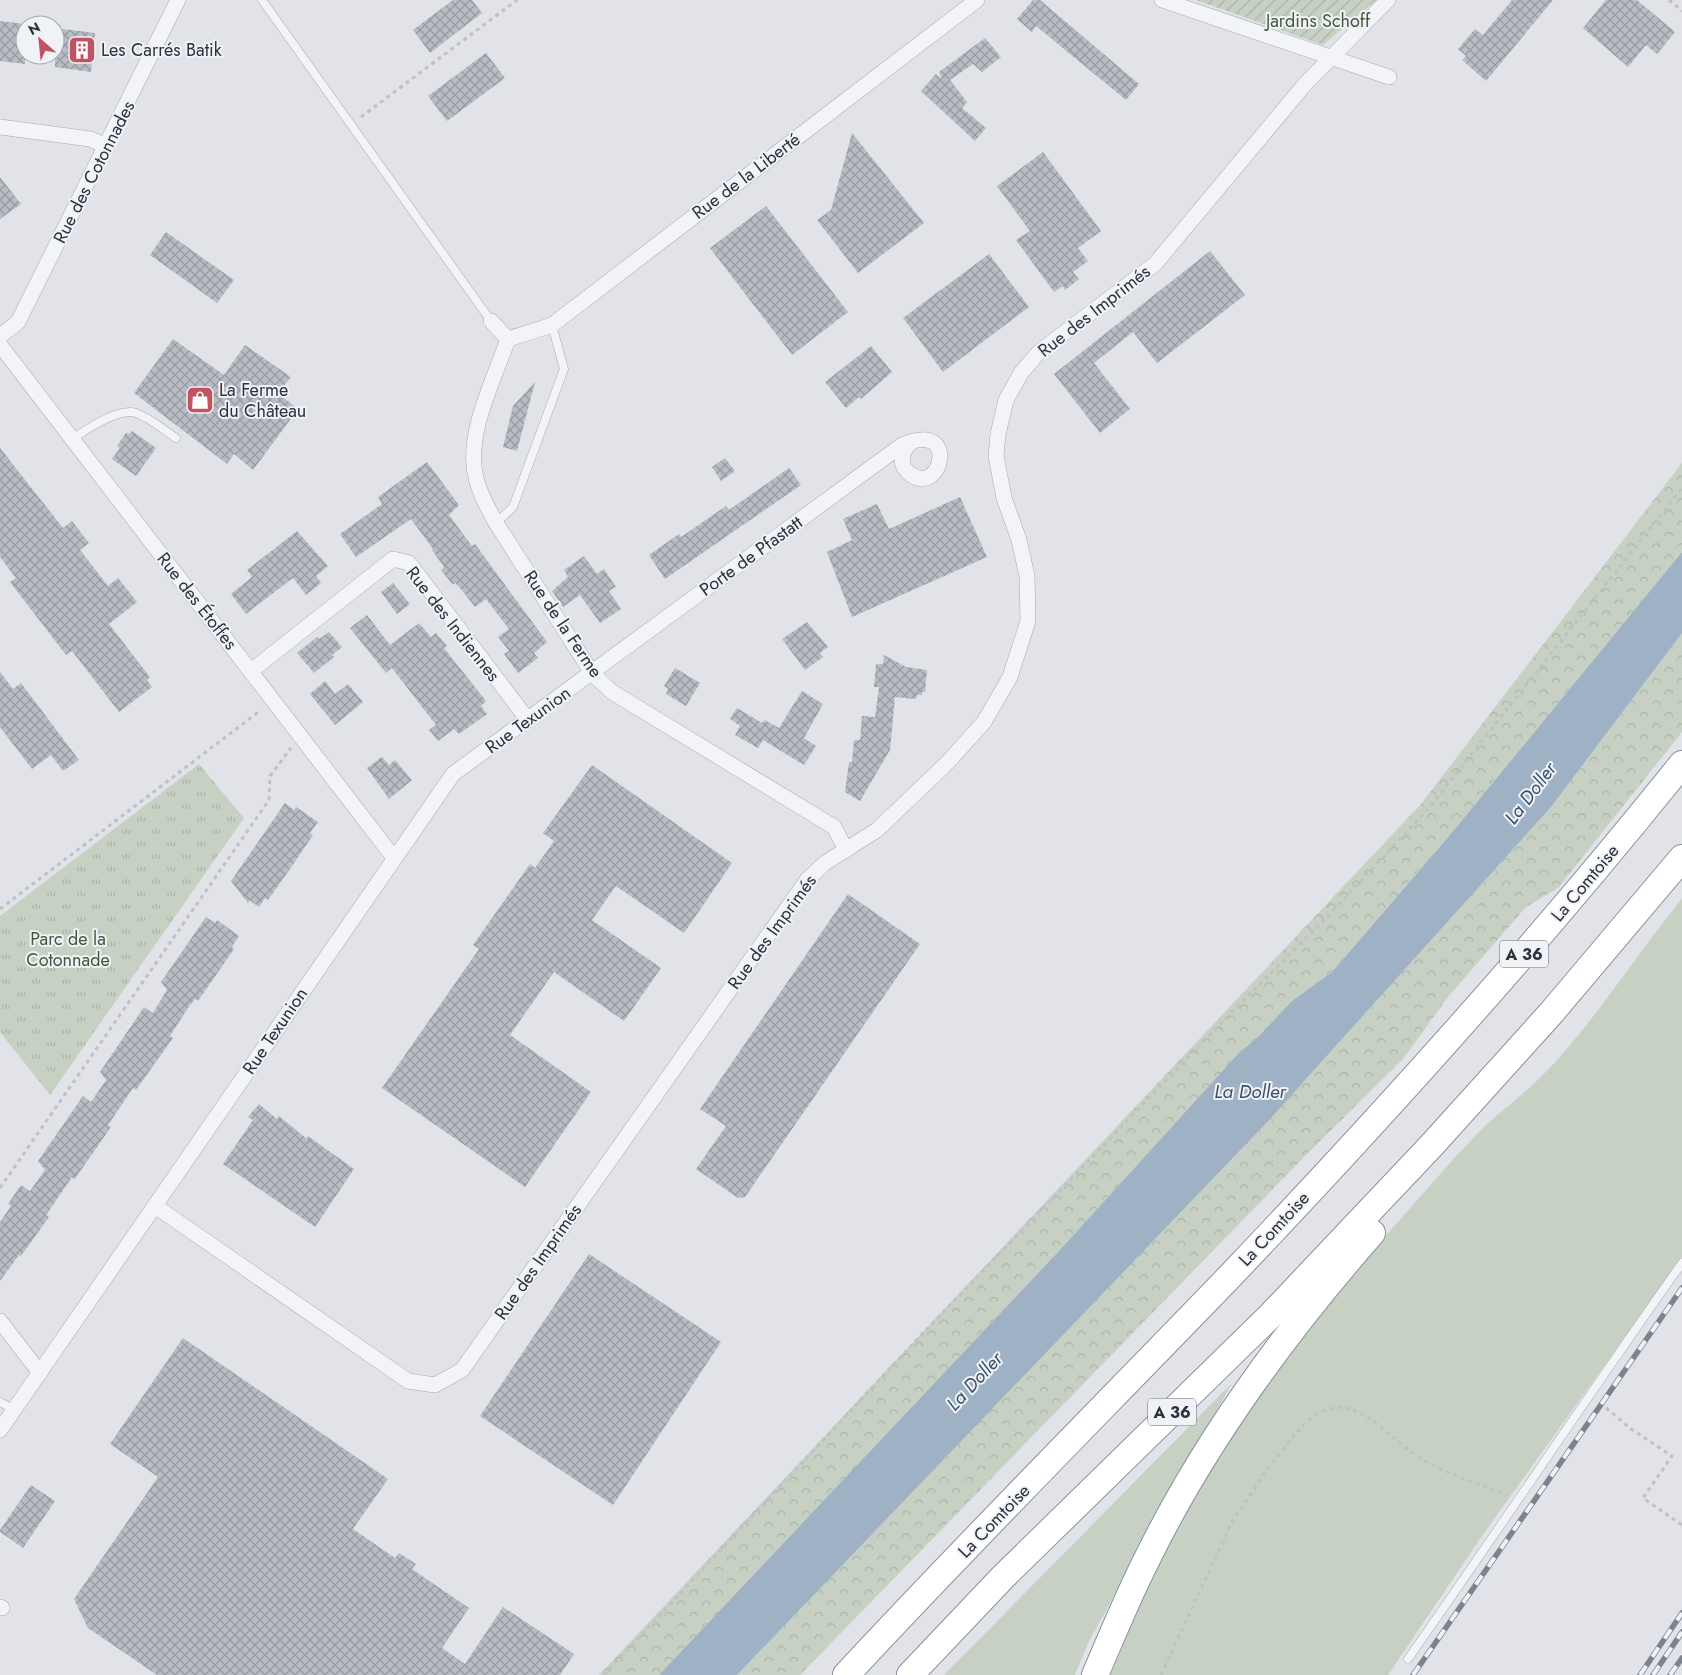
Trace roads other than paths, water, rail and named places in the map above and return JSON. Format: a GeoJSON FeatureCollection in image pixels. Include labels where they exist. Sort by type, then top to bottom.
{"type":"FeatureCollection","features":[{"type":"Feature","properties":{"kind":"highway","name":"La Comtoise"},"geometry":{"type":"LineString","coordinates":[[846,1675],[1359,1138],[1513,968],[1628,832],[1682,764]]}},
{"type":"Feature","properties":{"kind":"highway","name":"A 36"},"geometry":{"type":"LineString","coordinates":[[910,1675],[1004,1577],[1270,1315],[1431,1146],[1552,1012],[1682,858]]}},
{"type":"Feature","properties":{"kind":"highway"},"geometry":{"type":"LineString","coordinates":[[1095,1675],[1148,1557],[1192,1476],[1247,1390],[1328,1283],[1380,1224],[1431,1146]]}},
{"type":"Feature","properties":{"kind":"street","name":"Rue des Cotonnades"},"geometry":{"type":"LineString","coordinates":[[0,336],[18,322],[178,0]]}},
{"type":"Feature","properties":{"kind":"street","name":"Rue de la Liberté"},"geometry":{"type":"LineString","coordinates":[[508,339],[552,325],[977,0]]}},
{"type":"Feature","properties":{"kind":"street"},"geometry":{"type":"LineString","coordinates":[[1162,0],[1389,78]]}},
{"type":"Feature","properties":{"kind":"street","name":"Rue des Imprimés"},"geometry":{"type":"LineString","coordinates":[[155,1206],[408,1382],[435,1385],[462,1370],[807,880],[825,863],[877,830],[948,762],[984,722],[1010,677],[1028,621],[1027,576],[1019,540],[1004,498],[996,456],[998,434],[1006,400],[1021,373],[1039,352],[1155,264],[1306,83],[1332,59],[1388,0]]}},
{"type":"Feature","properties":{"kind":"street"},"geometry":{"type":"LineString","coordinates":[[0,127],[90,139],[107,146]]}},
{"type":"Feature","properties":{"kind":"street"},"geometry":{"type":"LineString","coordinates":[[491,321],[508,339]]}},
{"type":"Feature","properties":{"kind":"street","name":"Rue de la Ferme"},"geometry":{"type":"LineString","coordinates":[[508,339],[474,436],[473,454],[476,476],[482,498],[496,523],[592,673],[612,692],[834,827],[846,850]]}},
{"type":"Feature","properties":{"kind":"street","name":"Rue des Étoffes"},"geometry":{"type":"LineString","coordinates":[[0,345],[394,858]]}},
{"type":"Feature","properties":{"kind":"street","name":"Porte de Pfastatt"},"geometry":{"type":"LineString","coordinates":[[592,673],[902,445],[913,441]]}},
{"type":"Feature","properties":{"kind":"street","name":"Rue des Indiennes"},"geometry":{"type":"LineString","coordinates":[[250,671],[393,559],[409,563],[528,720]]}},
{"type":"Feature","properties":{"kind":"street","name":"Rue Texunion"},"geometry":{"type":"LineString","coordinates":[[0,1430],[453,774],[592,673]]}},
{"type":"Feature","properties":{"kind":"street"},"geometry":{"type":"LineString","coordinates":[[0,1321],[40,1373]]}},
{"type":"Feature","properties":{"kind":"lane"},"geometry":{"type":"LineString","coordinates":[[262,0],[491,321]]}},
{"type":"Feature","properties":{"kind":"lane"},"geometry":{"type":"LineString","coordinates":[[496,523],[513,507],[564,369],[552,325]]}},
{"type":"Feature","properties":{"kind":"lane"},"geometry":{"type":"LineString","coordinates":[[72,439],[95,424],[124,412],[135,413],[176,438]]}},
{"type":"Feature","properties":{"kind":"lane"},"geometry":{"type":"LineString","coordinates":[[1408,1659],[1682,1263]]}},
{"type":"Feature","properties":{"kind":"lane"},"geometry":{"type":"LineString","coordinates":[[0,1402],[14,1410]]}},
{"type":"Feature","properties":{"kind":"water","name":"La Doller"},"geometry":{"type":"Polygon","coordinates":[[[1682,552],[1682,633],[1551,807],[1269,1120],[737,1675],[659,1675],[1059,1251],[1237,1055],[1259,1036],[1292,1001],[1332,972],[1450,835],[1682,552]]]}},
{"type":"Feature","properties":{"kind":"railway"},"geometry":{"type":"LineString","coordinates":[[1413,1675],[1682,1288]]}},
{"type":"Feature","properties":{"kind":"railway"},"geometry":{"type":"LineString","coordinates":[[1640,1675],[1682,1613]]}},
{"type":"Feature","properties":{"kind":"railway"},"geometry":{"type":"LineString","coordinates":[[1653,1675],[1682,1632]]}},
{"type":"Feature","properties":{"kind":"railway"},"geometry":{"type":"LineString","coordinates":[[1670,1675],[1682,1658]]}},
{"type":"Feature","properties":{"kind":"place","name":"Les Carrés Batik"},"geometry":{"type":"Point","coordinates":[82,50]}},
{"type":"Feature","properties":{"kind":"place","name":"La Ferme du Château"},"geometry":{"type":"Point","coordinates":[200,400]}},
{"type":"Feature","properties":{"kind":"park label","name":"Jardins Schoff"},"geometry":{"type":"Point","coordinates":[1318,21]}},
{"type":"Feature","properties":{"kind":"park label","name":"Parc de la Cotonnade"},"geometry":{"type":"Point","coordinates":[68,950]}}]}
